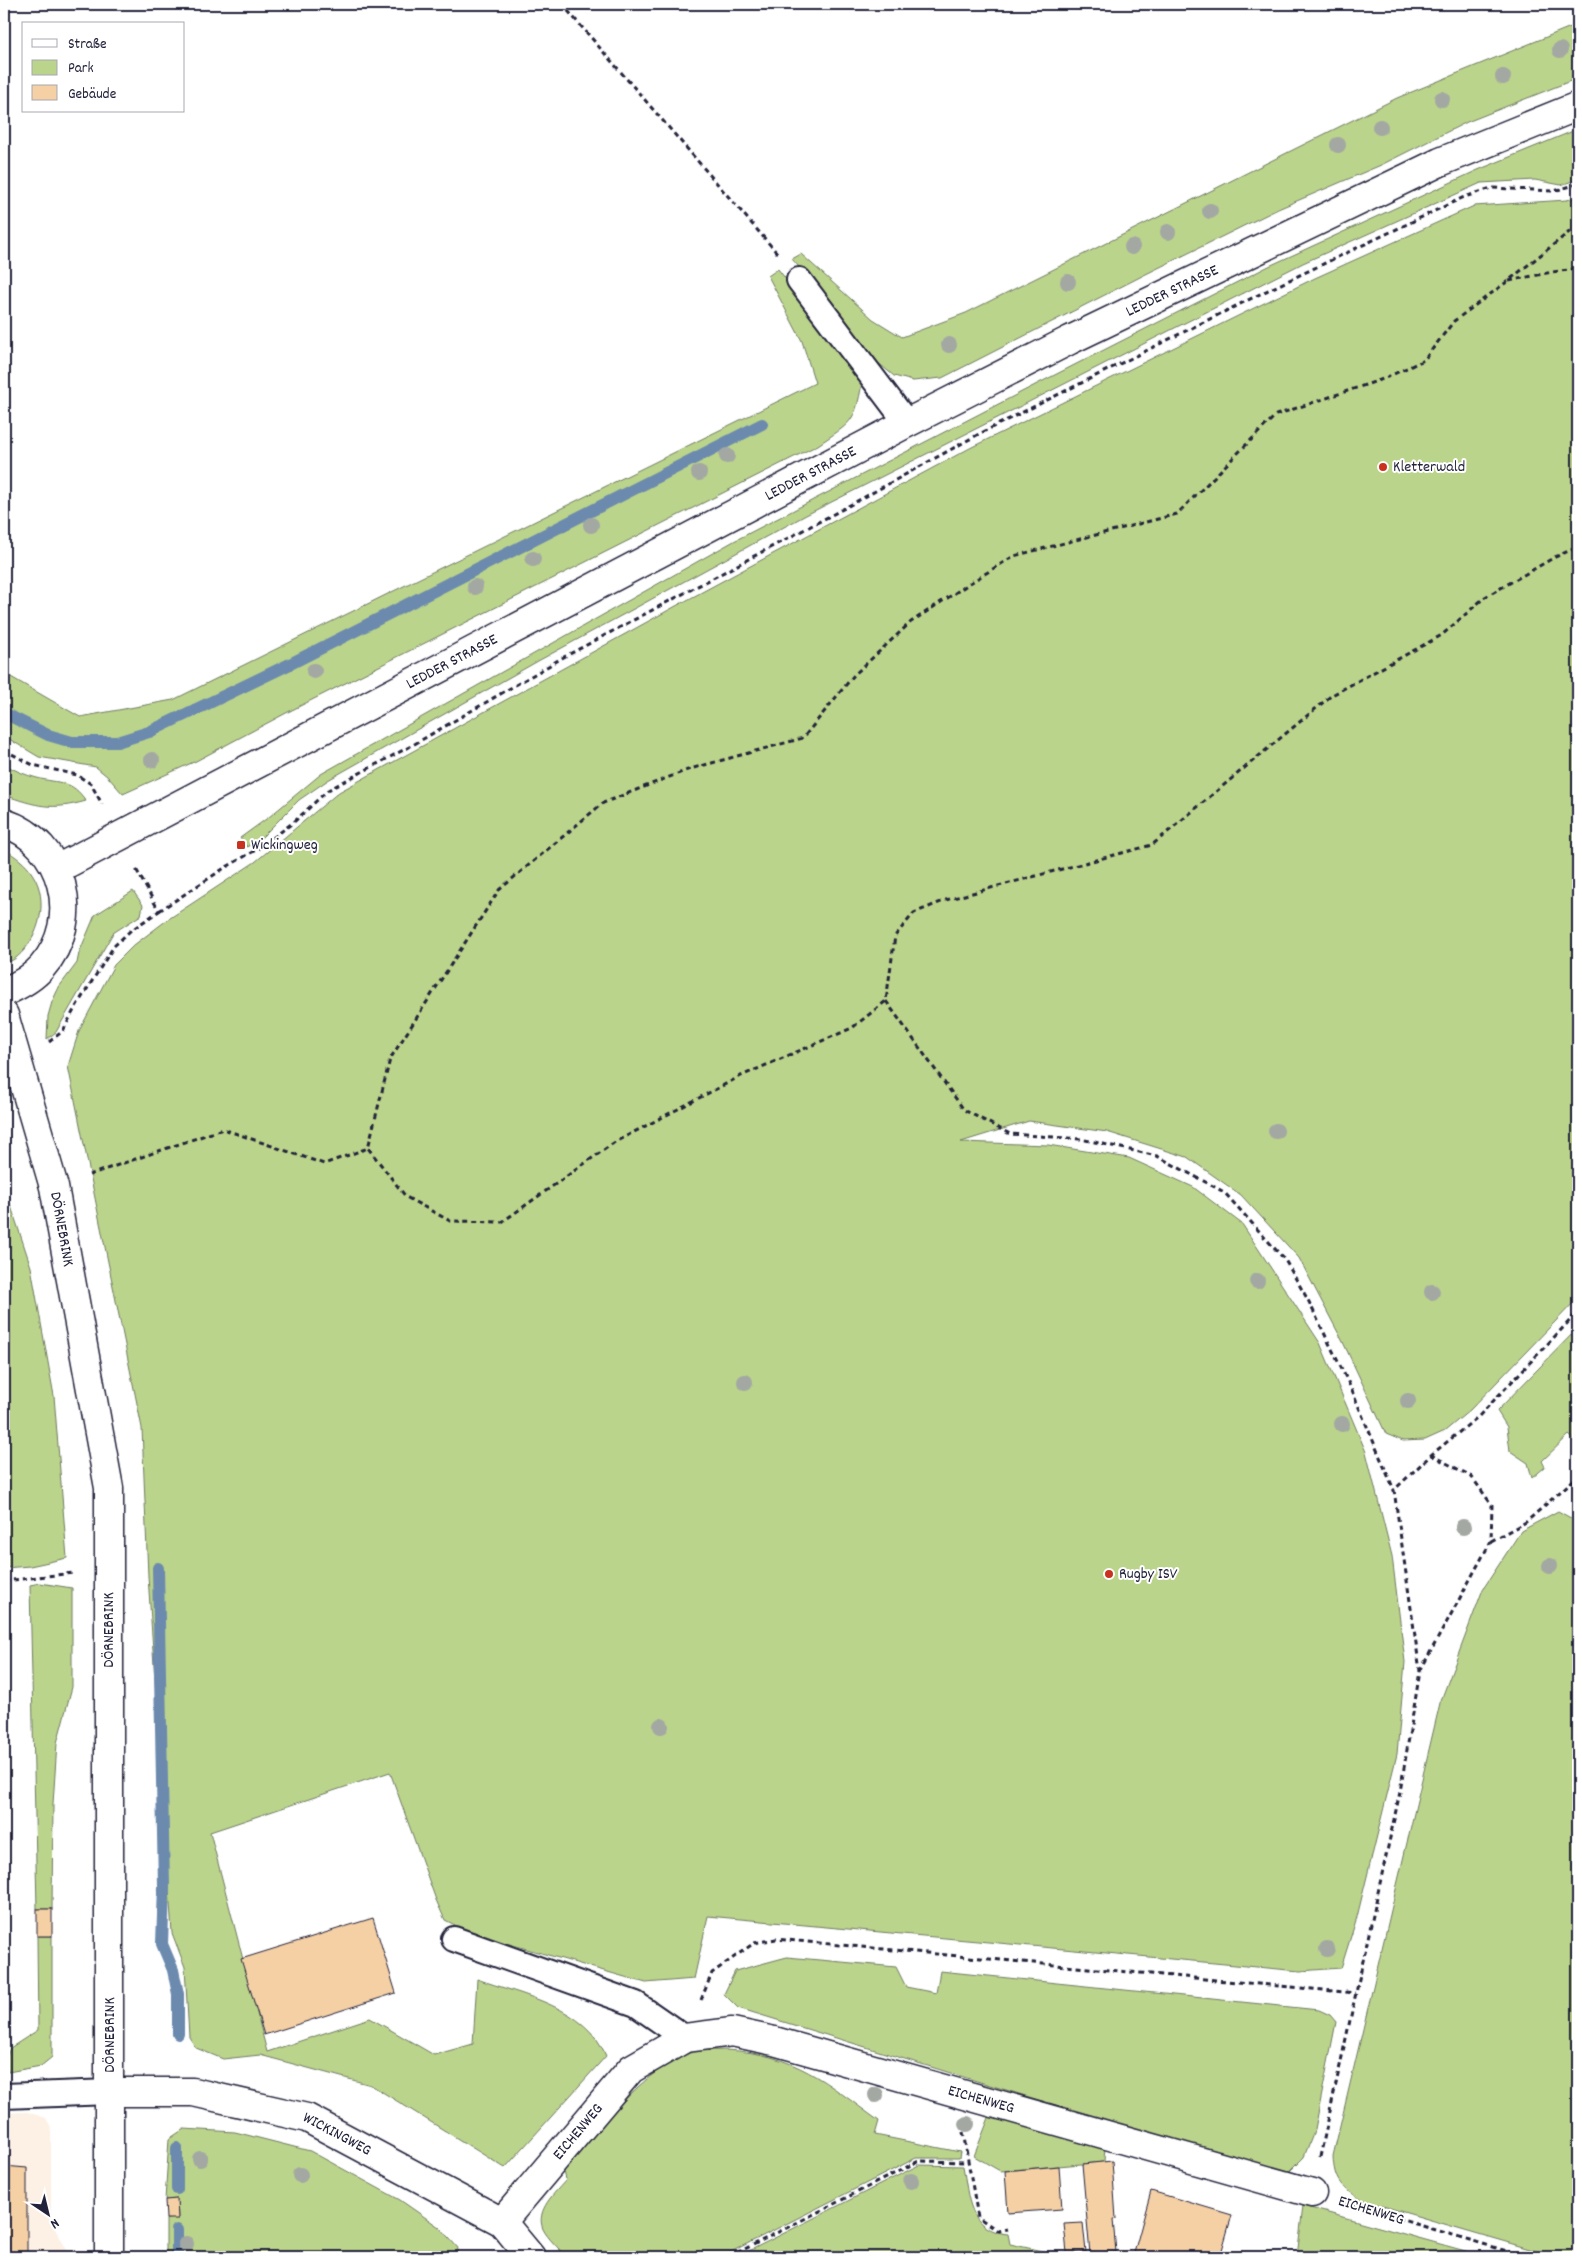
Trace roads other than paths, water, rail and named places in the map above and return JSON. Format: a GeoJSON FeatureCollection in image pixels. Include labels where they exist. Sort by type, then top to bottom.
{"type":"FeatureCollection","features":[{"type":"Feature","properties":{"kind":"street","name":"LEDDER STRASSE"},"geometry":{"type":"LineString","coordinates":[[57,869],[907,423],[1070,340],[1440,162],[1578,106]]}},
{"type":"Feature","properties":{"kind":"street"},"geometry":{"type":"LineString","coordinates":[[4,823],[17,827],[40,845],[57,869],[64,894],[64,920],[57,945],[42,967],[22,984],[4,992]]}},
{"type":"Feature","properties":{"kind":"street","name":"DÖRNEBRINK"},"geometry":{"type":"LineString","coordinates":[[4,1015],[54,1187],[109,1488],[109,2257]]}},
{"type":"Feature","properties":{"kind":"street","name":"EICHENWEG"},"geometry":{"type":"LineString","coordinates":[[502,2222],[631,2069],[685,2038],[732,2032],[774,2040],[958,2094],[1312,2193]]}},
{"type":"Feature","properties":{"kind":"street","name":"WICKINGWEG"},"geometry":{"type":"LineString","coordinates":[[110,2092],[193,2092],[307,2118],[502,2222],[531,2257]]}},
{"type":"Feature","properties":{"kind":"lane"},"geometry":{"type":"LineString","coordinates":[[799,280],[907,423]]}},
{"type":"Feature","properties":{"kind":"lane"},"geometry":{"type":"LineString","coordinates":[[454,1939],[636,2004],[685,2038]]}},
{"type":"Feature","properties":{"kind":"lane"},"geometry":{"type":"LineString","coordinates":[[4,2096],[110,2092]]}},
{"type":"Feature","properties":{"kind":"waterway"},"geometry":{"type":"LineString","coordinates":[[4,713],[48,735],[72,742],[117,742],[149,732],[290,664],[762,424]]}},
{"type":"Feature","properties":{"kind":"waterway"},"geometry":{"type":"LineString","coordinates":[[158,1568],[164,1886],[162,1944],[173,1970],[178,1994],[178,2034]]}},
{"type":"Feature","properties":{"kind":"waterway"},"geometry":{"type":"LineString","coordinates":[[177,2148],[177,2189]]}},
{"type":"Feature","properties":{"kind":"waterway"},"geometry":{"type":"LineString","coordinates":[[177,2230],[177,2257]]}},
{"type":"Feature","properties":{"kind":"place","name":"Kletterwald"},"geometry":{"type":"Point","coordinates":[1383,467]}},
{"type":"Feature","properties":{"kind":"place","name":"Wickingweg"},"geometry":{"type":"Point","coordinates":[241,845]}},
{"type":"Feature","properties":{"kind":"place","name":"Rugby ISV"},"geometry":{"type":"Point","coordinates":[1109,1574]}}]}
